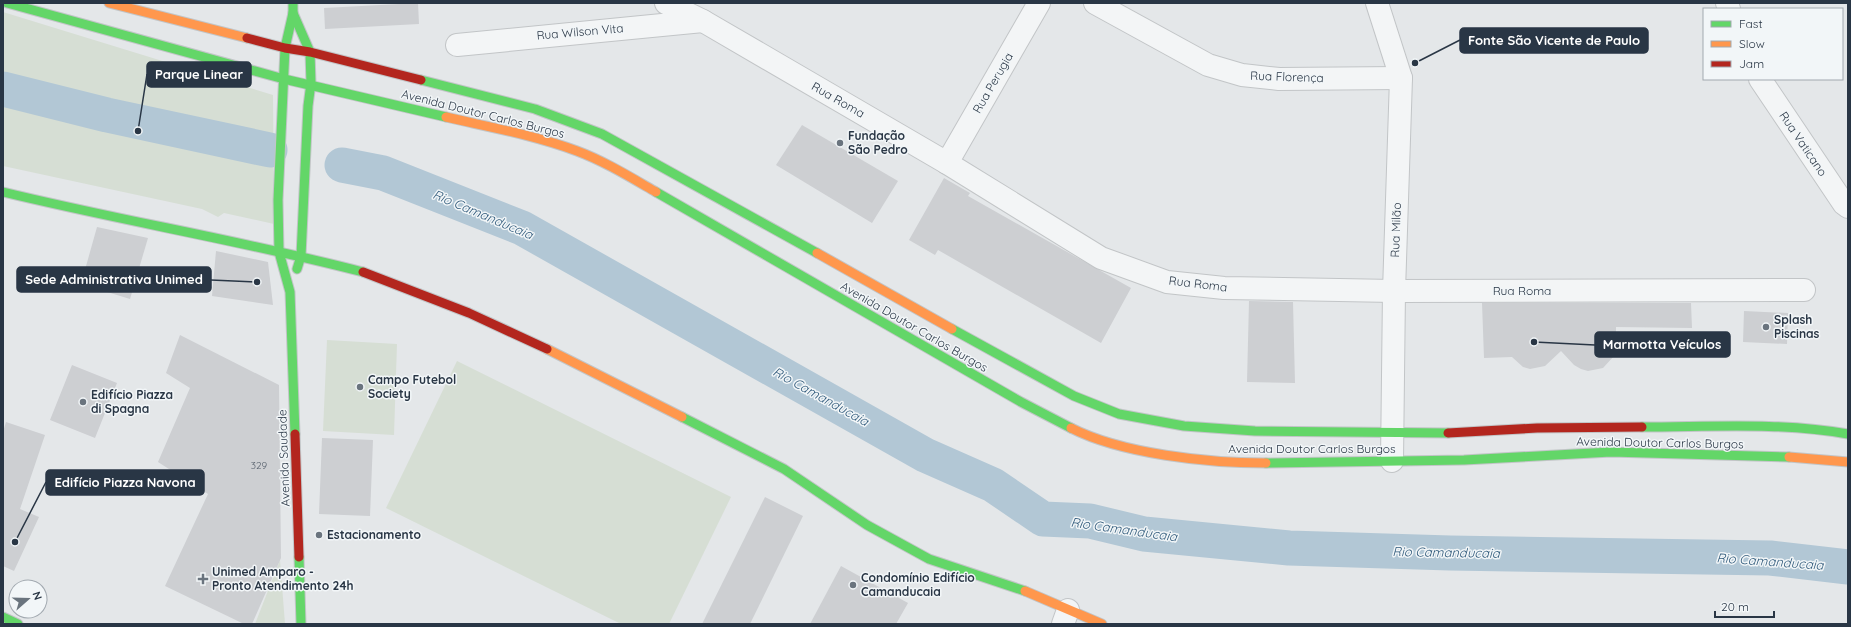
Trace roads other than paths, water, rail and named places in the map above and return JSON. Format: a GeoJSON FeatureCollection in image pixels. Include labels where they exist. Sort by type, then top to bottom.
{"type":"FeatureCollection","features":[{"type":"Feature","properties":{"kind":"main road","name":"Avenida Doutor Carlos Burgos"},"geometry":{"type":"LineString","coordinates":[[7,3],[17,7],[284,79],[311,84],[526,135],[577,151],[620,171],[1021,402],[1082,432],[1119,446],[1160,454],[1238,463],[1464,460],[1611,452],[1811,458],[1848,462]]}},
{"type":"Feature","properties":{"kind":"main road","name":"Avenida Doutor Carlos Burgos"},"geometry":{"type":"LineString","coordinates":[[109,3],[535,109],[568,120],[602,134],[1074,396],[1119,414],[1184,426],[1255,431],[1442,433],[1537,428],[1714,427],[1787,428],[1825,430],[1848,434]]}},
{"type":"Feature","properties":{"kind":"main road"},"geometry":{"type":"LineString","coordinates":[[285,48],[293,13],[293,3]]}},
{"type":"Feature","properties":{"kind":"main road"},"geometry":{"type":"LineString","coordinates":[[293,13],[310,52]]}},
{"type":"Feature","properties":{"kind":"main road","name":"Avenida Saudade"},"geometry":{"type":"LineString","coordinates":[[285,48],[278,200],[279,252],[290,292],[301,624]]}},
{"type":"Feature","properties":{"kind":"main road","name":"Avenida Saudade"},"geometry":{"type":"LineString","coordinates":[[290,292],[301,256],[308,106],[311,84],[310,52]]}},
{"type":"Feature","properties":{"kind":"main road"},"geometry":{"type":"LineString","coordinates":[[3,192],[80,211],[301,256],[364,272],[469,312],[564,357],[784,469],[867,526],[929,559],[1012,586],[1065,617],[1102,624]]}},
{"type":"Feature","properties":{"kind":"main road"},"geometry":{"type":"LineString","coordinates":[[3,617],[18,624]]}},
{"type":"Feature","properties":{"kind":"street","name":"Rua Roma"},"geometry":{"type":"LineString","coordinates":[[666,3],[703,21],[947,163],[1101,258],[1167,282],[1224,288],[1394,291],[1804,290]]}},
{"type":"Feature","properties":{"kind":"street","name":"Rua Perugia"},"geometry":{"type":"LineString","coordinates":[[947,163],[1040,3]]}},
{"type":"Feature","properties":{"kind":"street","name":"Rua Florença"},"geometry":{"type":"LineString","coordinates":[[1095,3],[1208,65],[1242,75],[1279,79],[1401,78]]}},
{"type":"Feature","properties":{"kind":"street","name":"Rua Milão"},"geometry":{"type":"LineString","coordinates":[[1377,3],[1401,78],[1394,291],[1392,461]]}},
{"type":"Feature","properties":{"kind":"street","name":"Rua Wilson Vita"},"geometry":{"type":"LineString","coordinates":[[457,45],[703,21]]}},
{"type":"Feature","properties":{"kind":"street","name":"Rua Vaticano"},"geometry":{"type":"LineString","coordinates":[[1761,80],[1844,204],[1848,207]]}},
{"type":"Feature","properties":{"kind":"waterway","name":"Rio Camanducaia"},"geometry":{"type":"LineString","coordinates":[[3,89],[107,115],[270,150]]}},
{"type":"Feature","properties":{"kind":"waterway","name":"Rio Camanducaia"},"geometry":{"type":"LineString","coordinates":[[342,165],[383,173],[522,228],[925,455],[993,485],[1043,519],[1090,521],[1144,534],[1289,548],[1450,553],[1770,558],[1848,567]]}},
{"type":"Feature","properties":{"kind":"place","name":"Fonte São Vicente de Paulo"},"geometry":{"type":"Point","coordinates":[1415,63]}},
{"type":"Feature","properties":{"kind":"place","name":"Parque Linear"},"geometry":{"type":"Point","coordinates":[138,131]}},
{"type":"Feature","properties":{"kind":"place","name":"Fundação São Pedro"},"geometry":{"type":"Point","coordinates":[840,143]}},
{"type":"Feature","properties":{"kind":"place","name":"Sede Administrativa Unimed"},"geometry":{"type":"Point","coordinates":[257,282]}},
{"type":"Feature","properties":{"kind":"place","name":"Splash Piscinas"},"geometry":{"type":"Point","coordinates":[1766,327]}},
{"type":"Feature","properties":{"kind":"place","name":"Marmotta Veículos"},"geometry":{"type":"Point","coordinates":[1534,342]}},
{"type":"Feature","properties":{"kind":"place","name":"Campo Futebol Society"},"geometry":{"type":"Point","coordinates":[360,387]}},
{"type":"Feature","properties":{"kind":"place","name":"Edifício Piazza di Spagna"},"geometry":{"type":"Point","coordinates":[83,402]}},
{"type":"Feature","properties":{"kind":"place","name":"Estacionamento"},"geometry":{"type":"Point","coordinates":[319,535]}},
{"type":"Feature","properties":{"kind":"place","name":"Edifício Piazza Navona"},"geometry":{"type":"Point","coordinates":[15,542]}},
{"type":"Feature","properties":{"kind":"place","name":"Unimed Amparo - Pronto Atendimento 24h"},"geometry":{"type":"Point","coordinates":[203,579]}},
{"type":"Feature","properties":{"kind":"place","name":"Condomínio Edifício Camanducaia"},"geometry":{"type":"Point","coordinates":[853,585]}}]}
